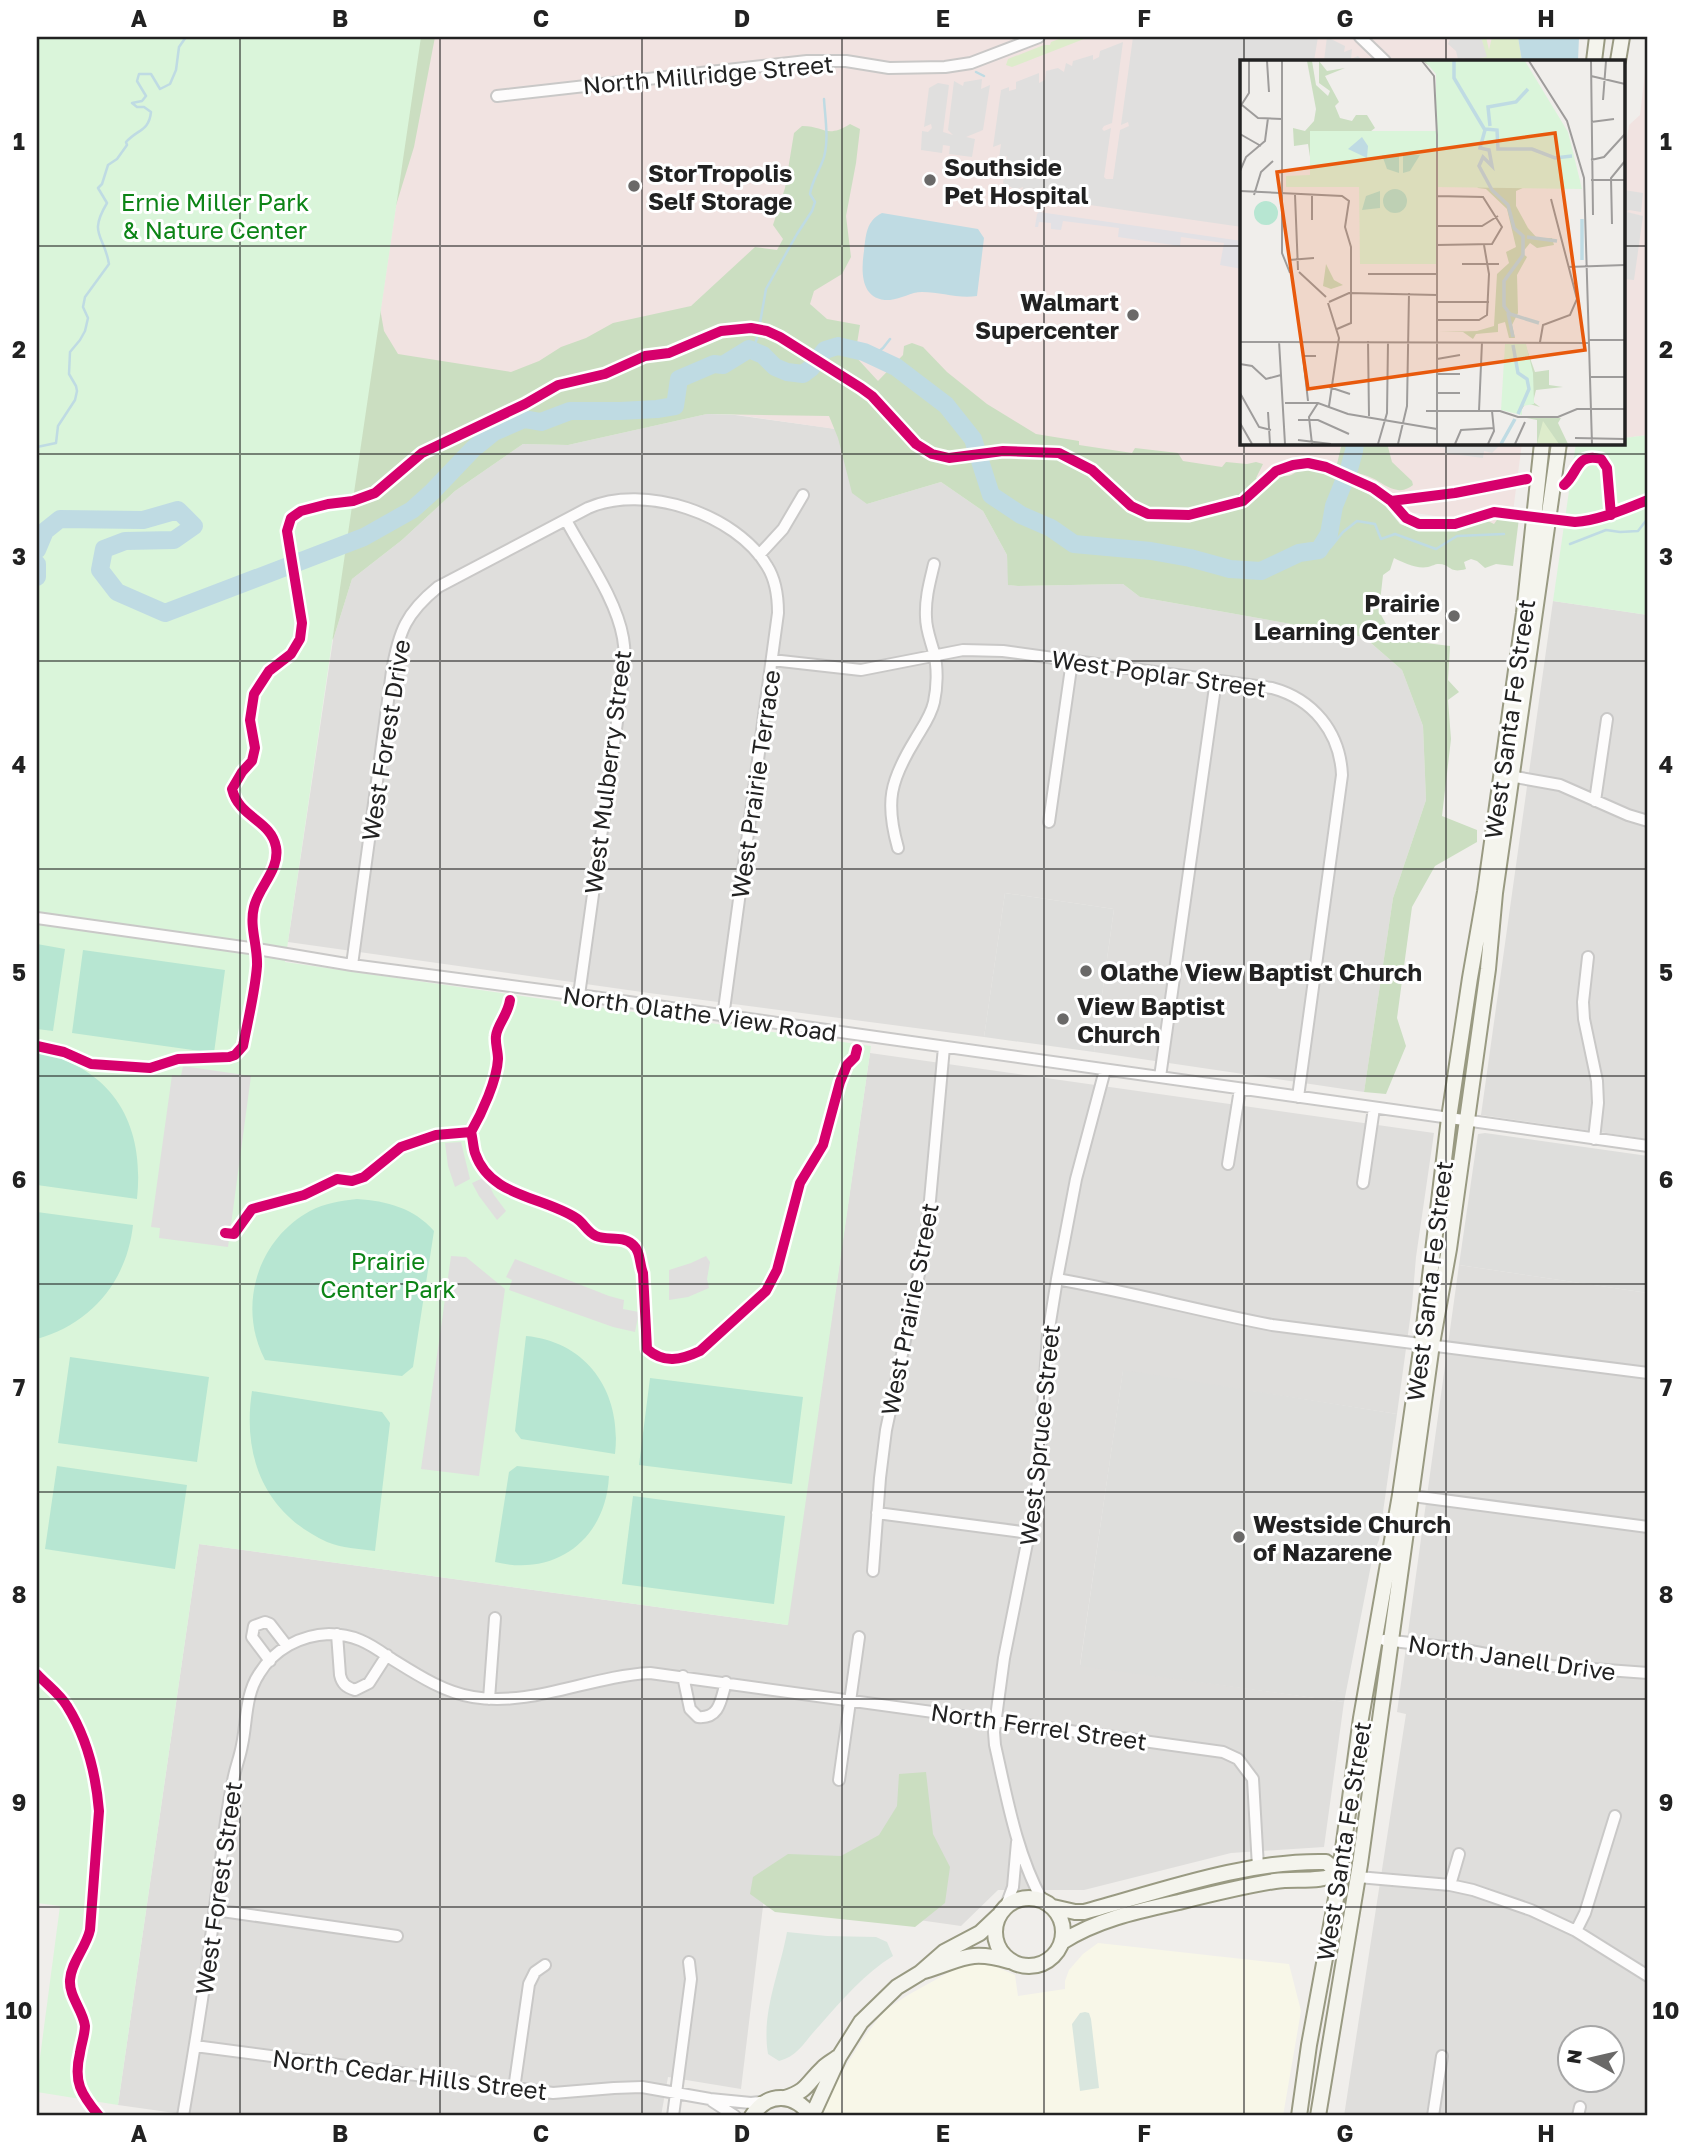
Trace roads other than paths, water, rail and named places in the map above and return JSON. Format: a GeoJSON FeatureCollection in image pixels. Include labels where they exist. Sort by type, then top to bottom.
{"type":"FeatureCollection","features":[{"type":"Feature","properties":{"kind":"street"},"geometry":{"type":"LineString","coordinates":[[1360,37],[1384,60]]}},
{"type":"Feature","properties":{"kind":"street"},"geometry":{"type":"LineString","coordinates":[[1594,60],[1597,37]]}},
{"type":"Feature","properties":{"kind":"street"},"geometry":{"type":"LineString","coordinates":[[1618,60],[1622,37]]}},
{"type":"Feature","properties":{"kind":"street","name":"North Millridge Street"},"geometry":{"type":"LineString","coordinates":[[497,96],[807,61],[846,61],[889,68],[945,67],[971,62],[1032,38]]}},
{"type":"Feature","properties":{"kind":"street","name":"West Santa Fe Street"},"geometry":{"type":"LineString","coordinates":[[1427,1344],[1449,1249],[1488,969],[1542,444]]}},
{"type":"Feature","properties":{"kind":"street","name":"West Santa Fe Street"},"geometry":{"type":"LineString","coordinates":[[1318,2116],[1358,1877],[1391,1641],[1406,1495],[1427,1344],[1449,1118],[1559,444]]}},
{"type":"Feature","properties":{"kind":"street"},"geometry":{"type":"LineString","coordinates":[[759,555],[783,529],[803,495]]}},
{"type":"Feature","properties":{"kind":"street","name":"West Prairie Terrace"},"geometry":{"type":"LineString","coordinates":[[566,520],[611,500],[659,500],[689,509],[731,530],[751,545],[771,574],[778,597],[778,612],[723,1017]]}},
{"type":"Feature","properties":{"kind":"street","name":"West Forest Drive"},"geometry":{"type":"LineString","coordinates":[[352,965],[392,671],[403,626],[410,614],[438,587],[566,520]]}},
{"type":"Feature","properties":{"kind":"street","name":"West Mulberry Street"},"geometry":{"type":"LineString","coordinates":[[566,520],[615,612],[625,651],[579,995]]}},
{"type":"Feature","properties":{"kind":"street"},"geometry":{"type":"LineString","coordinates":[[898,848],[890,820],[894,783],[901,762],[934,703],[935,656],[927,632],[926,600],[934,564]]}},
{"type":"Feature","properties":{"kind":"street","name":"West Poplar Street"},"geometry":{"type":"LineString","coordinates":[[772,660],[861,670],[963,650],[1003,651],[1272,688],[1298,698],[1318,715],[1329,729],[1342,765],[1342,788],[1298,1097]]}},
{"type":"Feature","properties":{"kind":"street"},"geometry":{"type":"LineString","coordinates":[[1049,822],[1072,661]]}},
{"type":"Feature","properties":{"kind":"street"},"geometry":{"type":"LineString","coordinates":[[1160,1077],[1216,680]]}},
{"type":"Feature","properties":{"kind":"street"},"geometry":{"type":"LineString","coordinates":[[1595,801],[1607,719]]}},
{"type":"Feature","properties":{"kind":"street"},"geometry":{"type":"LineString","coordinates":[[1507,775],[1560,785],[1648,821]]}},
{"type":"Feature","properties":{"kind":"street","name":"North Olathe View Road"},"geometry":{"type":"LineString","coordinates":[[37,918],[286,953],[352,965],[1648,1146]]}},
{"type":"Feature","properties":{"kind":"street"},"geometry":{"type":"LineString","coordinates":[[1588,957],[1583,1002],[1597,1081],[1598,1103],[1594,1139]]}},
{"type":"Feature","properties":{"kind":"street","name":"West Prairie Street"},"geometry":{"type":"LineString","coordinates":[[873,1571],[886,1430],[923,1255],[929,1211],[944,1047]]}},
{"type":"Feature","properties":{"kind":"street","name":"West Spruce Street"},"geometry":{"type":"LineString","coordinates":[[1047,1904],[1030,1878],[1017,1843],[995,1745],[996,1719],[1004,1658],[1037,1493],[1048,1335],[1057,1279],[1076,1179],[1105,1070]]}},
{"type":"Feature","properties":{"kind":"street"},"geometry":{"type":"LineString","coordinates":[[1228,1164],[1240,1089]]}},
{"type":"Feature","properties":{"kind":"street"},"geometry":{"type":"LineString","coordinates":[[1363,1183],[1374,1108]]}},
{"type":"Feature","properties":{"kind":"street"},"geometry":{"type":"LineString","coordinates":[[1057,1279],[1272,1325],[1648,1373]]}},
{"type":"Feature","properties":{"kind":"street"},"geometry":{"type":"LineString","coordinates":[[1406,1495],[1648,1527]]}},
{"type":"Feature","properties":{"kind":"street","name":"West Santa Fe Street"},"geometry":{"type":"LineString","coordinates":[[1299,2116],[1339,1873],[1361,1718],[1406,1495]]}},
{"type":"Feature","properties":{"kind":"street"},"geometry":{"type":"LineString","coordinates":[[877,1513],[1030,1533]]}},
{"type":"Feature","properties":{"kind":"street"},"geometry":{"type":"LineString","coordinates":[[489,1699],[495,1618]]}},
{"type":"Feature","properties":{"kind":"street"},"geometry":{"type":"LineString","coordinates":[[267,1663],[252,1637],[254,1626],[265,1622],[270,1624],[287,1646]]}},
{"type":"Feature","properties":{"kind":"street"},"geometry":{"type":"LineString","coordinates":[[337,1634],[340,1675],[347,1687],[355,1689],[369,1683],[387,1655]]}},
{"type":"Feature","properties":{"kind":"street","name":"North Ferrel Street"},"geometry":{"type":"LineString","coordinates":[[267,1663],[287,1646],[299,1640],[315,1635],[337,1634],[363,1640],[441,1687],[456,1693],[489,1699],[528,1696],[625,1674],[650,1673],[1222,1752],[1238,1759],[1253,1779],[1258,1867]]}},
{"type":"Feature","properties":{"kind":"street"},"geometry":{"type":"LineString","coordinates":[[839,1780],[859,1637]]}},
{"type":"Feature","properties":{"kind":"street","name":"North Janell Drive"},"geometry":{"type":"LineString","coordinates":[[1375,1639],[1454,1648],[1552,1666],[1648,1673]]}},
{"type":"Feature","properties":{"kind":"street","name":"West Forest Street"},"geometry":{"type":"LineString","coordinates":[[183,2116],[230,1794],[242,1747],[248,1703],[255,1682],[267,1663]]}},
{"type":"Feature","properties":{"kind":"street"},"geometry":{"type":"LineString","coordinates":[[683,1676],[690,1709],[698,1717],[704,1718],[715,1713],[726,1682]]}},
{"type":"Feature","properties":{"kind":"street"},"geometry":{"type":"LineString","coordinates":[[1576,1931],[1586,1913],[1615,1816]]}},
{"type":"Feature","properties":{"kind":"street","name":"West Spruce Street"},"geometry":{"type":"LineString","coordinates":[[1002,1911],[1013,1887],[1017,1843]]}},
{"type":"Feature","properties":{"kind":"street"},"geometry":{"type":"LineString","coordinates":[[1450,1885],[1459,1854]]}},
{"type":"Feature","properties":{"kind":"street"},"geometry":{"type":"LineString","coordinates":[[785,2098],[796,2101],[812,2116],[839,2057],[866,2017],[897,1987],[920,1973],[944,1952],[979,1933],[1002,1911],[1023,1898],[1084,1912],[1258,1867],[1326,1862],[1339,1873],[1450,1885],[1531,1910],[1576,1931],[1648,1976]]}},
{"type":"Feature","properties":{"kind":"street"},"geometry":{"type":"LineString","coordinates":[[920,1973],[972,1955],[993,1956],[1022,1966],[1043,1964],[1051,1958],[1062,1942],[1090,1926],[1145,1910],[1260,1884],[1326,1878],[1339,1873]]}},
{"type":"Feature","properties":{"kind":"street"},"geometry":{"type":"LineString","coordinates":[[1047,1904],[1062,1923],[1062,1942]]}},
{"type":"Feature","properties":{"kind":"street"},"geometry":{"type":"LineString","coordinates":[[215,1910],[397,1936]]}},
{"type":"Feature","properties":{"kind":"street"},"geometry":{"type":"LineString","coordinates":[[1002,1911],[994,1936],[997,1946],[1010,1961]]}},
{"type":"Feature","properties":{"kind":"street"},"geometry":{"type":"LineString","coordinates":[[673,2116],[691,1979],[689,1962]]}},
{"type":"Feature","properties":{"kind":"street"},"geometry":{"type":"LineString","coordinates":[[514,2089],[529,1984],[535,1972],[545,1965]]}},
{"type":"Feature","properties":{"kind":"street","name":"North Cedar Hills Street"},"geometry":{"type":"LineString","coordinates":[[195,2046],[553,2093],[642,2087],[710,2099],[751,2103],[768,2101]]}},
{"type":"Feature","properties":{"kind":"street"},"geometry":{"type":"LineString","coordinates":[[1433,2116],[1442,2056]]}},
{"type":"Feature","properties":{"kind":"street"},"geometry":{"type":"LineString","coordinates":[[752,2116],[768,2101],[799,2094],[822,2069],[839,2057]]}},
{"type":"Feature","properties":{"kind":"street","name":"North Cedar Hills Street"},"geometry":{"type":"LineString","coordinates":[[710,2099],[735,2116]]}},
{"type":"Feature","properties":{"kind":"water"},"geometry":{"type":"Polygon","coordinates":[[[1518,37],[1579,37],[1578,60],[1522,60],[1518,37]]]}},
{"type":"Feature","properties":{"kind":"water"},"geometry":{"type":"Polygon","coordinates":[[[882,213],[978,229],[984,238],[977,296],[922,292],[890,300],[873,296],[863,276],[865,239],[873,220],[882,213]]]}},
{"type":"Feature","properties":{"kind":"waterway"},"geometry":{"type":"LineString","coordinates":[[37,447],[56,443],[58,426],[75,400],[76,386],[69,374],[70,352],[85,331],[88,318],[83,307],[85,297],[109,264],[98,228],[107,203],[98,188],[108,165],[117,159],[127,145],[126,142],[145,126],[150,118],[151,112],[132,103],[142,101],[146,96],[137,81],[139,74],[151,74],[160,89],[170,84],[176,70],[179,47],[186,37]]}},
{"type":"Feature","properties":{"kind":"waterway"},"geometry":{"type":"LineString","coordinates":[[976,72],[984,76]]}},
{"type":"Feature","properties":{"kind":"waterway"},"geometry":{"type":"LineString","coordinates":[[760,323],[766,289],[815,202],[810,194],[824,157],[826,143],[824,99]]}},
{"type":"Feature","properties":{"kind":"waterway"},"geometry":{"type":"LineString","coordinates":[[749,349],[757,338]]}},
{"type":"Feature","properties":{"kind":"waterway"},"geometry":{"type":"LineString","coordinates":[[873,356],[890,339]]}},
{"type":"Feature","properties":{"kind":"waterway"},"geometry":{"type":"LineString","coordinates":[[37,550],[45,531],[60,519],[143,520],[178,510],[194,526],[174,540],[125,541],[104,549],[100,570],[117,592],[165,613],[364,537],[412,510],[473,449],[494,432],[524,419],[541,422],[570,411],[620,411],[675,406],[679,379],[714,364],[723,365],[749,349],[763,355],[775,367],[803,374],[825,350],[838,346],[864,352],[896,367],[946,405],[973,439],[991,495],[1021,515],[1051,528],[1074,544],[1151,551],[1230,569],[1261,571],[1299,553],[1319,550],[1329,534],[1334,506],[1349,469],[1355,444]]}},
{"type":"Feature","properties":{"kind":"waterway"},"geometry":{"type":"LineString","coordinates":[[1570,544],[1606,530],[1638,531],[1648,518]]}},
{"type":"Feature","properties":{"kind":"waterway"},"geometry":{"type":"LineString","coordinates":[[1319,550],[1330,548],[1343,532],[1357,521],[1375,524],[1381,539],[1395,534],[1436,549],[1457,536],[1504,534]]}},
{"type":"Feature","properties":{"kind":"waterway"},"geometry":{"type":"LineString","coordinates":[[37,564],[37,577]]}},
{"type":"Feature","properties":{"kind":"place","name":"Southside Pet Hospital"},"geometry":{"type":"Point","coordinates":[930,180]}},
{"type":"Feature","properties":{"kind":"place","name":"StorTropolis Self Storage"},"geometry":{"type":"Point","coordinates":[634,186]}},
{"type":"Feature","properties":{"kind":"place","name":"Walmart Supercenter"},"geometry":{"type":"Point","coordinates":[1133,315]}},
{"type":"Feature","properties":{"kind":"place","name":"Prairie Learning Center"},"geometry":{"type":"Point","coordinates":[1454,616]}},
{"type":"Feature","properties":{"kind":"place","name":"Olathe View Baptist Church"},"geometry":{"type":"Point","coordinates":[1086,971]}},
{"type":"Feature","properties":{"kind":"place","name":"View Baptist Church"},"geometry":{"type":"Point","coordinates":[1063,1019]}},
{"type":"Feature","properties":{"kind":"place","name":"Westside Church of Nazarene"},"geometry":{"type":"Point","coordinates":[1239,1537]}},
{"type":"Feature","properties":{"kind":"park label","name":"Ernie Miller Park & Nature Center"},"geometry":{"type":"Point","coordinates":[215,215]}},
{"type":"Feature","properties":{"kind":"park label","name":"Prairie Center Park"},"geometry":{"type":"Point","coordinates":[388,1274]}}]}
